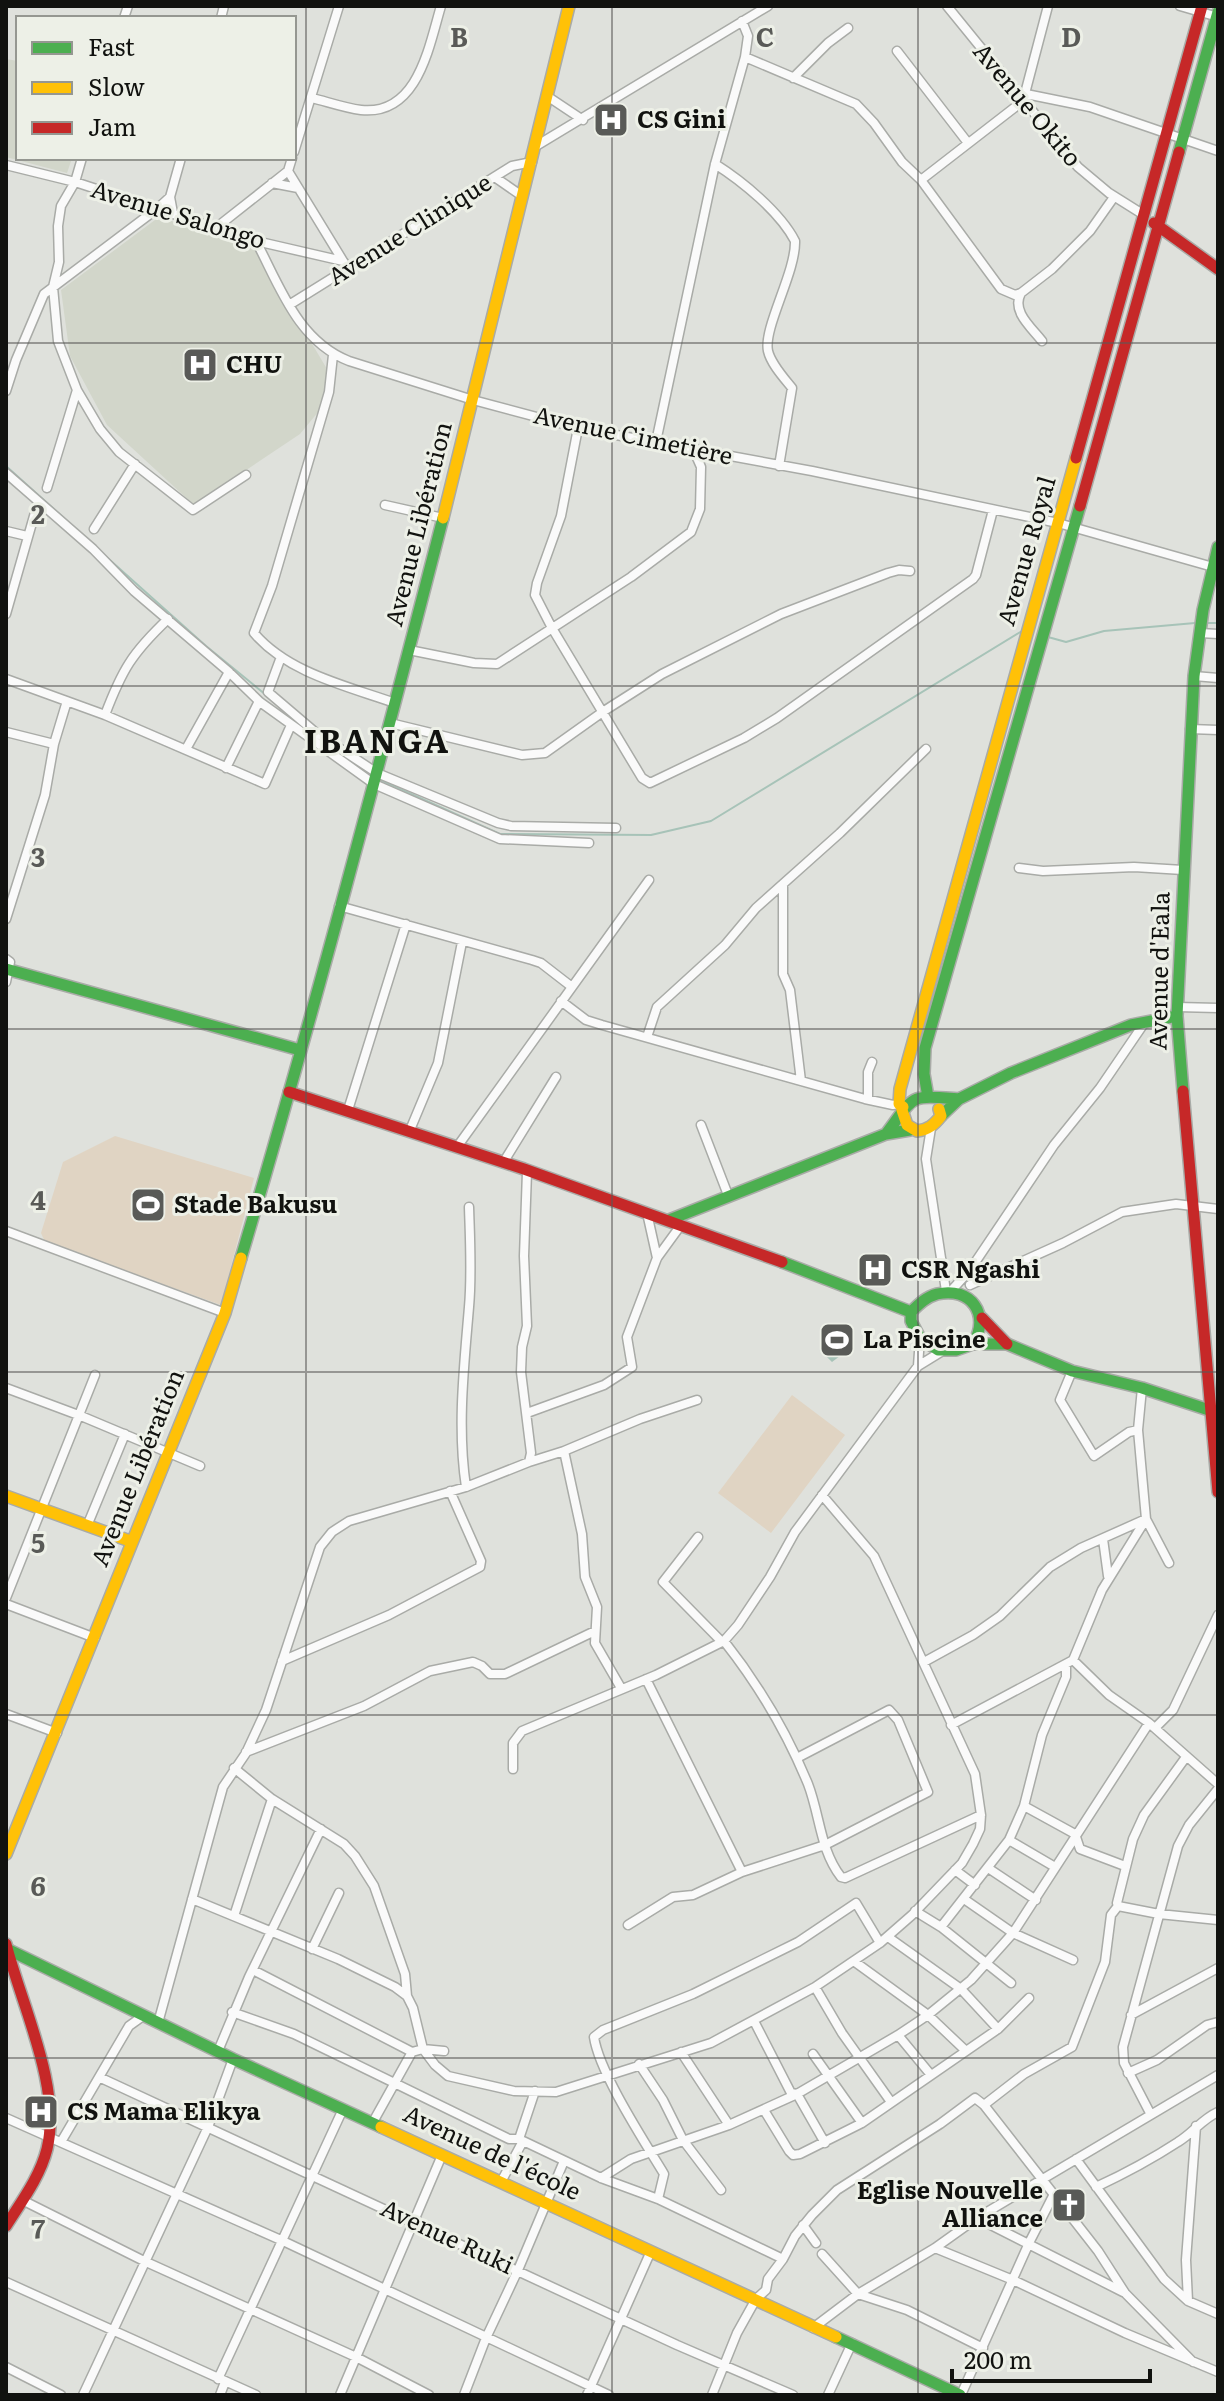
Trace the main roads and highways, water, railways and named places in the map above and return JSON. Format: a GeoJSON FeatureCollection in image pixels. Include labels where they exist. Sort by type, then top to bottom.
{"type":"FeatureCollection","features":[{"type":"Feature","properties":{"kind":"waterway"},"geometry":{"type":"LineString","coordinates":[[6,466],[65,519]]}},
{"type":"Feature","properties":{"kind":"waterway"},"geometry":{"type":"LineString","coordinates":[[102,553],[266,695]]}},
{"type":"Feature","properties":{"kind":"waterway"},"geometry":{"type":"LineString","coordinates":[[1048,637],[1066,642],[1104,631],[1195,623]]}},
{"type":"Feature","properties":{"kind":"waterway"},"geometry":{"type":"LineString","coordinates":[[1205,623],[1218,623]]}},
{"type":"Feature","properties":{"kind":"waterway"},"geometry":{"type":"LineString","coordinates":[[380,780],[500,834],[651,835],[711,821],[1022,631]]}},
{"type":"Feature","properties":{"kind":"waterway"},"geometry":{"type":"LineString","coordinates":[[341,754],[371,776]]}},
{"type":"Feature","properties":{"kind":"place","name":"CS Gini"},"geometry":{"type":"Point","coordinates":[611,120]}},
{"type":"Feature","properties":{"kind":"place","name":"CHU"},"geometry":{"type":"Point","coordinates":[200,365]}},
{"type":"Feature","properties":{"kind":"place","name":"Stade Bakusu"},"geometry":{"type":"Point","coordinates":[148,1205]}},
{"type":"Feature","properties":{"kind":"place","name":"CSR Ngashi"},"geometry":{"type":"Point","coordinates":[875,1270]}},
{"type":"Feature","properties":{"kind":"place","name":"La Piscine"},"geometry":{"type":"Point","coordinates":[837,1340]}},
{"type":"Feature","properties":{"kind":"place","name":"CS Mama Elikya"},"geometry":{"type":"Point","coordinates":[41,2112]}},
{"type":"Feature","properties":{"kind":"place","name":"Eglise Nouvelle Alliance"},"geometry":{"type":"Point","coordinates":[1069,2205]}},
{"type":"Feature","properties":{"kind":"district","name":"IBANGA"},"geometry":{"type":"Point","coordinates":[377,742]}}]}
